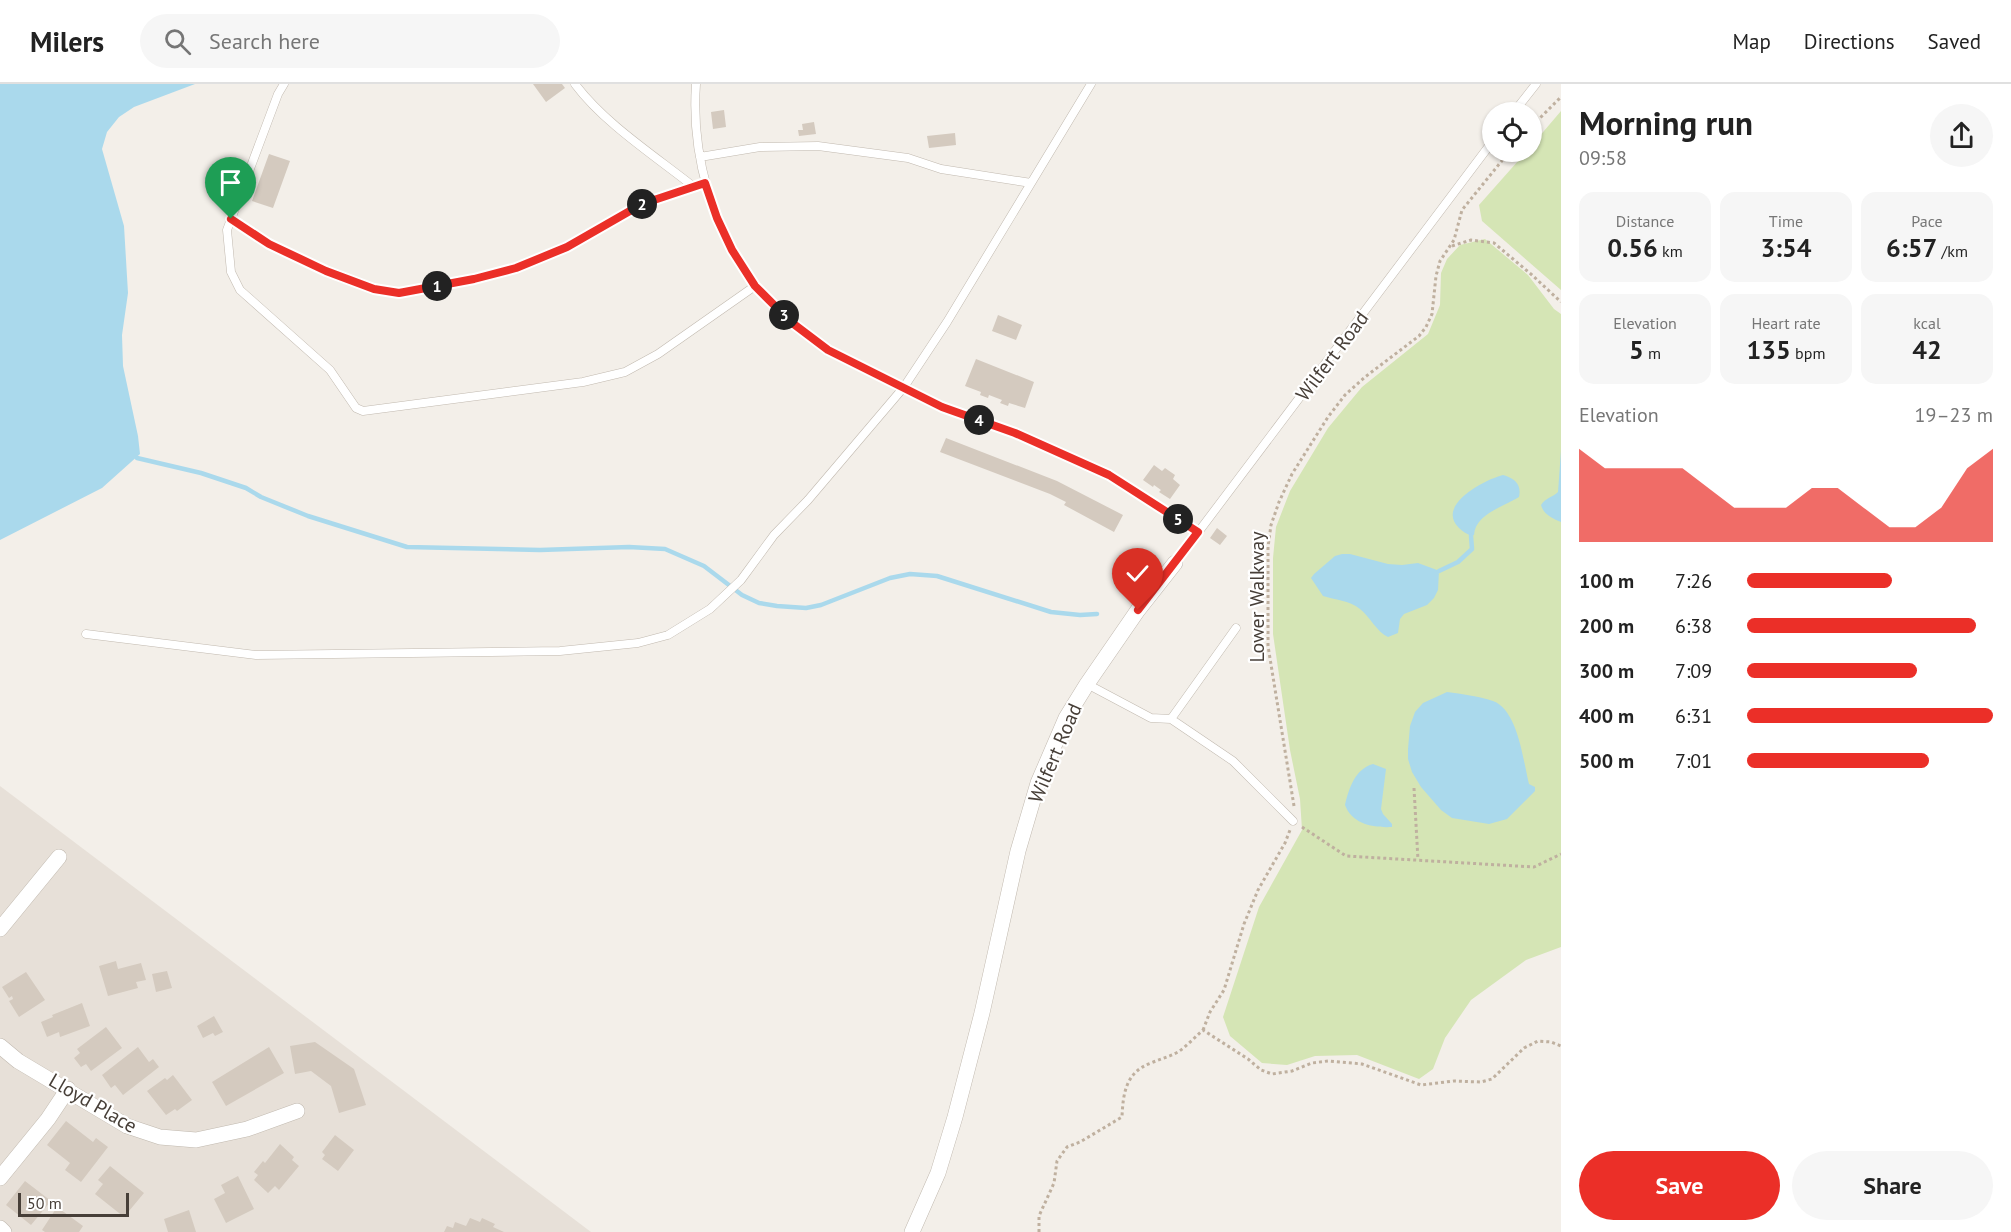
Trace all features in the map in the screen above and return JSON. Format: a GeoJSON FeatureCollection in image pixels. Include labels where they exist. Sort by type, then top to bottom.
{"type":"FeatureCollection","features":[{"type":"Feature","properties":{"kind":"street","name":"Wilfert Road"},"geometry":{"type":"LineString","coordinates":[[912,1232],[938,1173],[958,1106],[980,1023],[1018,851],[1038,783],[1066,718],[1087,684],[1132,619],[1175,563]]}},
{"type":"Feature","properties":{"kind":"street"},"geometry":{"type":"LineString","coordinates":[[0,929],[59,857]]}},
{"type":"Feature","properties":{"kind":"street","name":"Lloyd Place"},"geometry":{"type":"LineString","coordinates":[[0,1046],[18,1061],[127,1126],[160,1137],[196,1140],[247,1129],[297,1111]]}},
{"type":"Feature","properties":{"kind":"street"},"geometry":{"type":"LineString","coordinates":[[0,1178],[48,1119],[68,1089]]}},
{"type":"Feature","properties":{"kind":"street"},"geometry":{"type":"LineString","coordinates":[[0,1228],[4,1232]]}},
{"type":"Feature","properties":{"kind":"lane"},"geometry":{"type":"LineString","coordinates":[[284,84],[278,94],[227,230],[231,272],[240,290],[330,370],[356,408],[363,411],[583,382],[625,372],[658,354],[755,286]]}},
{"type":"Feature","properties":{"kind":"lane"},"geometry":{"type":"LineString","coordinates":[[575,84],[587,100],[607,118],[694,187]]}},
{"type":"Feature","properties":{"kind":"lane"},"geometry":{"type":"LineString","coordinates":[[696,84],[694,106],[700,157],[705,183],[717,218],[732,250],[755,286],[791,322],[828,350],[942,407],[1015,433],[1109,475],[1198,532]]}},
{"type":"Feature","properties":{"kind":"lane"},"geometry":{"type":"LineString","coordinates":[[86,634],[255,655],[560,651],[638,643],[668,635],[710,609],[741,580],[774,535],[808,500],[904,387],[947,322],[1092,84]]}},
{"type":"Feature","properties":{"kind":"lane"},"geometry":{"type":"LineString","coordinates":[[1522,102],[1536,84]]}},
{"type":"Feature","properties":{"kind":"lane"},"geometry":{"type":"LineString","coordinates":[[700,157],[760,147],[818,146],[908,158],[941,169],[1031,183]]}},
{"type":"Feature","properties":{"kind":"lane","name":"Wilfert Road"},"geometry":{"type":"LineString","coordinates":[[1175,563],[1482,155]]}},
{"type":"Feature","properties":{"kind":"lane"},"geometry":{"type":"LineString","coordinates":[[231,219],[269,244],[326,271],[374,289],[399,293],[474,279],[516,268],[567,247],[642,204],[705,183]]}},
{"type":"Feature","properties":{"kind":"lane"},"geometry":{"type":"LineString","coordinates":[[1171,718],[1236,627]]}},
{"type":"Feature","properties":{"kind":"lane"},"geometry":{"type":"LineString","coordinates":[[1087,684],[1150,718],[1171,718],[1233,761],[1293,821]]}},
{"type":"Feature","properties":{"kind":"path"},"geometry":{"type":"LineString","coordinates":[[1542,116],[1561,97]]}},
{"type":"Feature","properties":{"kind":"path","name":"Lower Walkway"},"geometry":{"type":"LineString","coordinates":[[1203,1030],[1210,1012],[1224,990],[1244,924],[1258,890],[1285,843],[1293,821],[1294,805],[1268,646],[1268,547],[1271,525],[1292,474],[1328,417],[1352,389],[1419,336],[1426,327],[1432,314],[1440,261],[1450,247],[1462,210],[1501,162]]}},
{"type":"Feature","properties":{"kind":"path"},"geometry":{"type":"LineString","coordinates":[[1450,247],[1471,240],[1494,243],[1532,274],[1561,302]]}},
{"type":"Feature","properties":{"kind":"path"},"geometry":{"type":"LineString","coordinates":[[1414,788],[1418,860]]}},
{"type":"Feature","properties":{"kind":"path"},"geometry":{"type":"LineString","coordinates":[[1293,821],[1346,856],[1534,867],[1561,854]]}},
{"type":"Feature","properties":{"kind":"path"},"geometry":{"type":"LineString","coordinates":[[1039,1232],[1039,1216],[1054,1183],[1057,1161],[1067,1147],[1080,1142],[1122,1117],[1123,1098],[1129,1079],[1136,1071],[1178,1052],[1203,1030],[1261,1070],[1272,1074],[1328,1061],[1362,1064],[1421,1085],[1454,1081],[1481,1082],[1492,1079],[1524,1048],[1538,1041],[1561,1046]]}},
{"type":"Feature","properties":{"kind":"shaded area"},"geometry":{"type":"Polygon","coordinates":[[[0,786],[591,1232],[0,1232],[0,786]]]}},
{"type":"Feature","properties":{"kind":"green space"},"geometry":{"type":"Polygon","coordinates":[[[1561,111],[1561,290],[1482,221],[1479,205],[1517,162],[1542,162],[1542,133],[1561,111]]]}},
{"type":"Feature","properties":{"kind":"green space"},"geometry":{"type":"Polygon","coordinates":[[[1485,239],[1528,275],[1554,309],[1561,314],[1561,947],[1526,960],[1471,1000],[1445,1038],[1433,1069],[1419,1079],[1357,1055],[1315,1056],[1287,1065],[1262,1063],[1230,1036],[1223,1017],[1259,907],[1302,830],[1300,799],[1290,750],[1273,634],[1273,558],[1276,527],[1290,491],[1328,428],[1362,387],[1428,334],[1440,305],[1441,273],[1447,259],[1460,245],[1485,239]]]}},
{"type":"Feature","properties":{"kind":"water"},"geometry":{"type":"Polygon","coordinates":[[[0,84],[195,84],[134,107],[119,117],[107,132],[102,149],[124,226],[128,293],[122,335],[123,366],[140,454],[102,488],[0,540],[0,84]]]}},
{"type":"Feature","properties":{"kind":"water"},"geometry":{"type":"Polygon","coordinates":[[[1561,451],[1561,522],[1546,514],[1541,505],[1558,492],[1561,451]]]}},
{"type":"Feature","properties":{"kind":"water"},"geometry":{"type":"Polygon","coordinates":[[[1503,475],[1516,482],[1520,492],[1519,497],[1479,521],[1474,535],[1471,536],[1459,528],[1453,519],[1453,511],[1458,502],[1475,487],[1503,475]]]}},
{"type":"Feature","properties":{"kind":"water"},"geometry":{"type":"Polygon","coordinates":[[[1342,554],[1388,564],[1418,563],[1437,570],[1439,571],[1438,590],[1427,605],[1404,614],[1400,619],[1398,633],[1388,637],[1380,632],[1364,612],[1356,606],[1323,596],[1311,578],[1335,556],[1342,554]]]}},
{"type":"Feature","properties":{"kind":"water"},"geometry":{"type":"Polygon","coordinates":[[[1447,692],[1493,701],[1508,714],[1514,725],[1529,784],[1535,787],[1535,791],[1507,819],[1489,824],[1452,818],[1441,810],[1421,787],[1412,772],[1408,749],[1410,726],[1415,712],[1423,703],[1447,692]]]}},
{"type":"Feature","properties":{"kind":"water"},"geometry":{"type":"Polygon","coordinates":[[[1373,764],[1386,769],[1381,809],[1392,827],[1378,827],[1358,821],[1345,805],[1357,775],[1373,764]]]}},
{"type":"Feature","properties":{"kind":"building"},"geometry":{"type":"Polygon","coordinates":[[[533,84],[562,84],[565,88],[546,102],[533,84]]]}},
{"type":"Feature","properties":{"kind":"building"},"geometry":{"type":"Polygon","coordinates":[[[724,110],[726,127],[713,129],[711,112],[724,110]]]}},
{"type":"Feature","properties":{"kind":"building"},"geometry":{"type":"Polygon","coordinates":[[[814,122],[816,134],[799,136],[798,130],[803,130],[802,124],[814,122]]]}},
{"type":"Feature","properties":{"kind":"building"},"geometry":{"type":"Polygon","coordinates":[[[955,133],[956,145],[929,148],[927,136],[955,133]]]}},
{"type":"Feature","properties":{"kind":"building"},"geometry":{"type":"Polygon","coordinates":[[[269,154],[290,161],[273,208],[252,201],[269,154]]]}},
{"type":"Feature","properties":{"kind":"building"},"geometry":{"type":"Polygon","coordinates":[[[998,315],[1022,325],[1016,340],[992,331],[998,315]]]}},
{"type":"Feature","properties":{"kind":"building"},"geometry":{"type":"Polygon","coordinates":[[[976,359],[1034,382],[1025,408],[1009,403],[1008,406],[1000,403],[1002,400],[989,395],[988,398],[980,395],[981,392],[965,386],[976,359]]]}},
{"type":"Feature","properties":{"kind":"building"},"geometry":{"type":"Polygon","coordinates":[[[946,438],[1057,481],[1123,515],[1114,532],[1064,505],[1066,502],[1050,494],[940,452],[946,438]]]}},
{"type":"Feature","properties":{"kind":"building"},"geometry":{"type":"Polygon","coordinates":[[[1154,465],[1162,471],[1165,468],[1175,475],[1173,479],[1180,485],[1170,499],[1159,492],[1161,490],[1154,485],[1153,487],[1143,480],[1154,465]]]}},
{"type":"Feature","properties":{"kind":"building"},"geometry":{"type":"Polygon","coordinates":[[[1217,528],[1227,536],[1220,545],[1210,538],[1217,528]]]}},
{"type":"Feature","properties":{"kind":"building"},"geometry":{"type":"Polygon","coordinates":[[[116,961],[118,969],[141,963],[146,980],[136,982],[138,988],[108,996],[99,966],[116,961]]]}},
{"type":"Feature","properties":{"kind":"building"},"geometry":{"type":"Polygon","coordinates":[[[167,971],[172,988],[156,992],[152,974],[167,971]]]}},
{"type":"Feature","properties":{"kind":"building"},"geometry":{"type":"Polygon","coordinates":[[[26,972],[45,1000],[19,1017],[9,1001],[13,999],[12,996],[9,998],[2,987],[26,972]]]}},
{"type":"Feature","properties":{"kind":"building"},"geometry":{"type":"Polygon","coordinates":[[[82,1003],[90,1026],[60,1037],[59,1032],[47,1037],[41,1022],[82,1003]]]}},
{"type":"Feature","properties":{"kind":"building"},"geometry":{"type":"Polygon","coordinates":[[[214,1016],[223,1032],[215,1036],[213,1033],[203,1038],[197,1026],[214,1016]]]}},
{"type":"Feature","properties":{"kind":"building"},"geometry":{"type":"Polygon","coordinates":[[[106,1027],[122,1048],[91,1071],[86,1064],[81,1067],[74,1058],[80,1053],[77,1049],[106,1027]]]}},
{"type":"Feature","properties":{"kind":"building"},"geometry":{"type":"Polygon","coordinates":[[[315,1042],[354,1069],[366,1105],[339,1113],[331,1086],[311,1071],[295,1074],[290,1046],[315,1042]]]}},
{"type":"Feature","properties":{"kind":"building"},"geometry":{"type":"Polygon","coordinates":[[[138,1047],[149,1062],[153,1059],[159,1067],[123,1095],[115,1085],[111,1088],[102,1075],[138,1047]]]}},
{"type":"Feature","properties":{"kind":"building"},"geometry":{"type":"Polygon","coordinates":[[[269,1047],[284,1073],[226,1106],[212,1082],[269,1047]]]}},
{"type":"Feature","properties":{"kind":"building"},"geometry":{"type":"Polygon","coordinates":[[[173,1075],[192,1100],[177,1111],[175,1109],[166,1115],[147,1091],[173,1075]]]}},
{"type":"Feature","properties":{"kind":"building"},"geometry":{"type":"Polygon","coordinates":[[[66,1121],[93,1142],[96,1138],[108,1147],[81,1182],[65,1170],[70,1163],[47,1145],[66,1121]]]}},
{"type":"Feature","properties":{"kind":"building"},"geometry":{"type":"Polygon","coordinates":[[[335,1135],[354,1150],[338,1171],[322,1159],[325,1155],[322,1152],[335,1135]]]}},
{"type":"Feature","properties":{"kind":"building"},"geometry":{"type":"Polygon","coordinates":[[[280,1144],[294,1157],[292,1160],[299,1166],[279,1190],[275,1186],[268,1193],[254,1180],[258,1175],[254,1172],[263,1161],[265,1163],[280,1144]]]}},
{"type":"Feature","properties":{"kind":"building"},"geometry":{"type":"Polygon","coordinates":[[[110,1166],[144,1193],[124,1217],[95,1194],[103,1184],[98,1180],[110,1166]]]}},
{"type":"Feature","properties":{"kind":"building"},"geometry":{"type":"Polygon","coordinates":[[[238,1176],[254,1209],[226,1223],[214,1199],[225,1193],[221,1185],[238,1176]]]}},
{"type":"Feature","properties":{"kind":"building"},"geometry":{"type":"Polygon","coordinates":[[[25,1181],[51,1201],[31,1225],[6,1205],[25,1181]]]}},
{"type":"Feature","properties":{"kind":"building"},"geometry":{"type":"Polygon","coordinates":[[[57,1207],[83,1226],[79,1232],[45,1232],[42,1230],[57,1207]]]}},
{"type":"Feature","properties":{"kind":"building"},"geometry":{"type":"Polygon","coordinates":[[[189,1210],[196,1232],[168,1232],[164,1219],[189,1210]]]}},
{"type":"Feature","properties":{"kind":"building"},"geometry":{"type":"Polygon","coordinates":[[[470,1218],[480,1222],[482,1218],[495,1224],[493,1227],[504,1232],[444,1232],[447,1226],[453,1228],[455,1222],[466,1226],[470,1218]]]}},
{"type":"Feature","properties":{"kind":"waterway"},"geometry":{"type":"LineString","coordinates":[[137,458],[201,473],[246,488],[261,497],[308,516],[407,547],[540,550],[629,547],[665,549],[704,566],[742,595],[759,603],[777,606],[806,608],[821,605],[890,578],[910,574],[937,576],[1051,612],[1097,614]]}},
{"type":"Feature","properties":{"kind":"waterway"},"geometry":{"type":"LineString","coordinates":[[1439,571],[1458,562],[1472,549],[1471,536]]}},
{"type":"Feature","properties":{"kind":"route"},"geometry":{"type":"LineString","coordinates":[[231,219],[269,244],[326,271],[374,289],[399,293],[474,279],[516,268],[567,247],[642,204],[705,183],[717,218],[732,250],[755,286],[791,322],[828,350],[942,407],[1015,433],[1109,475],[1198,532],[1138,610]]}}]}
